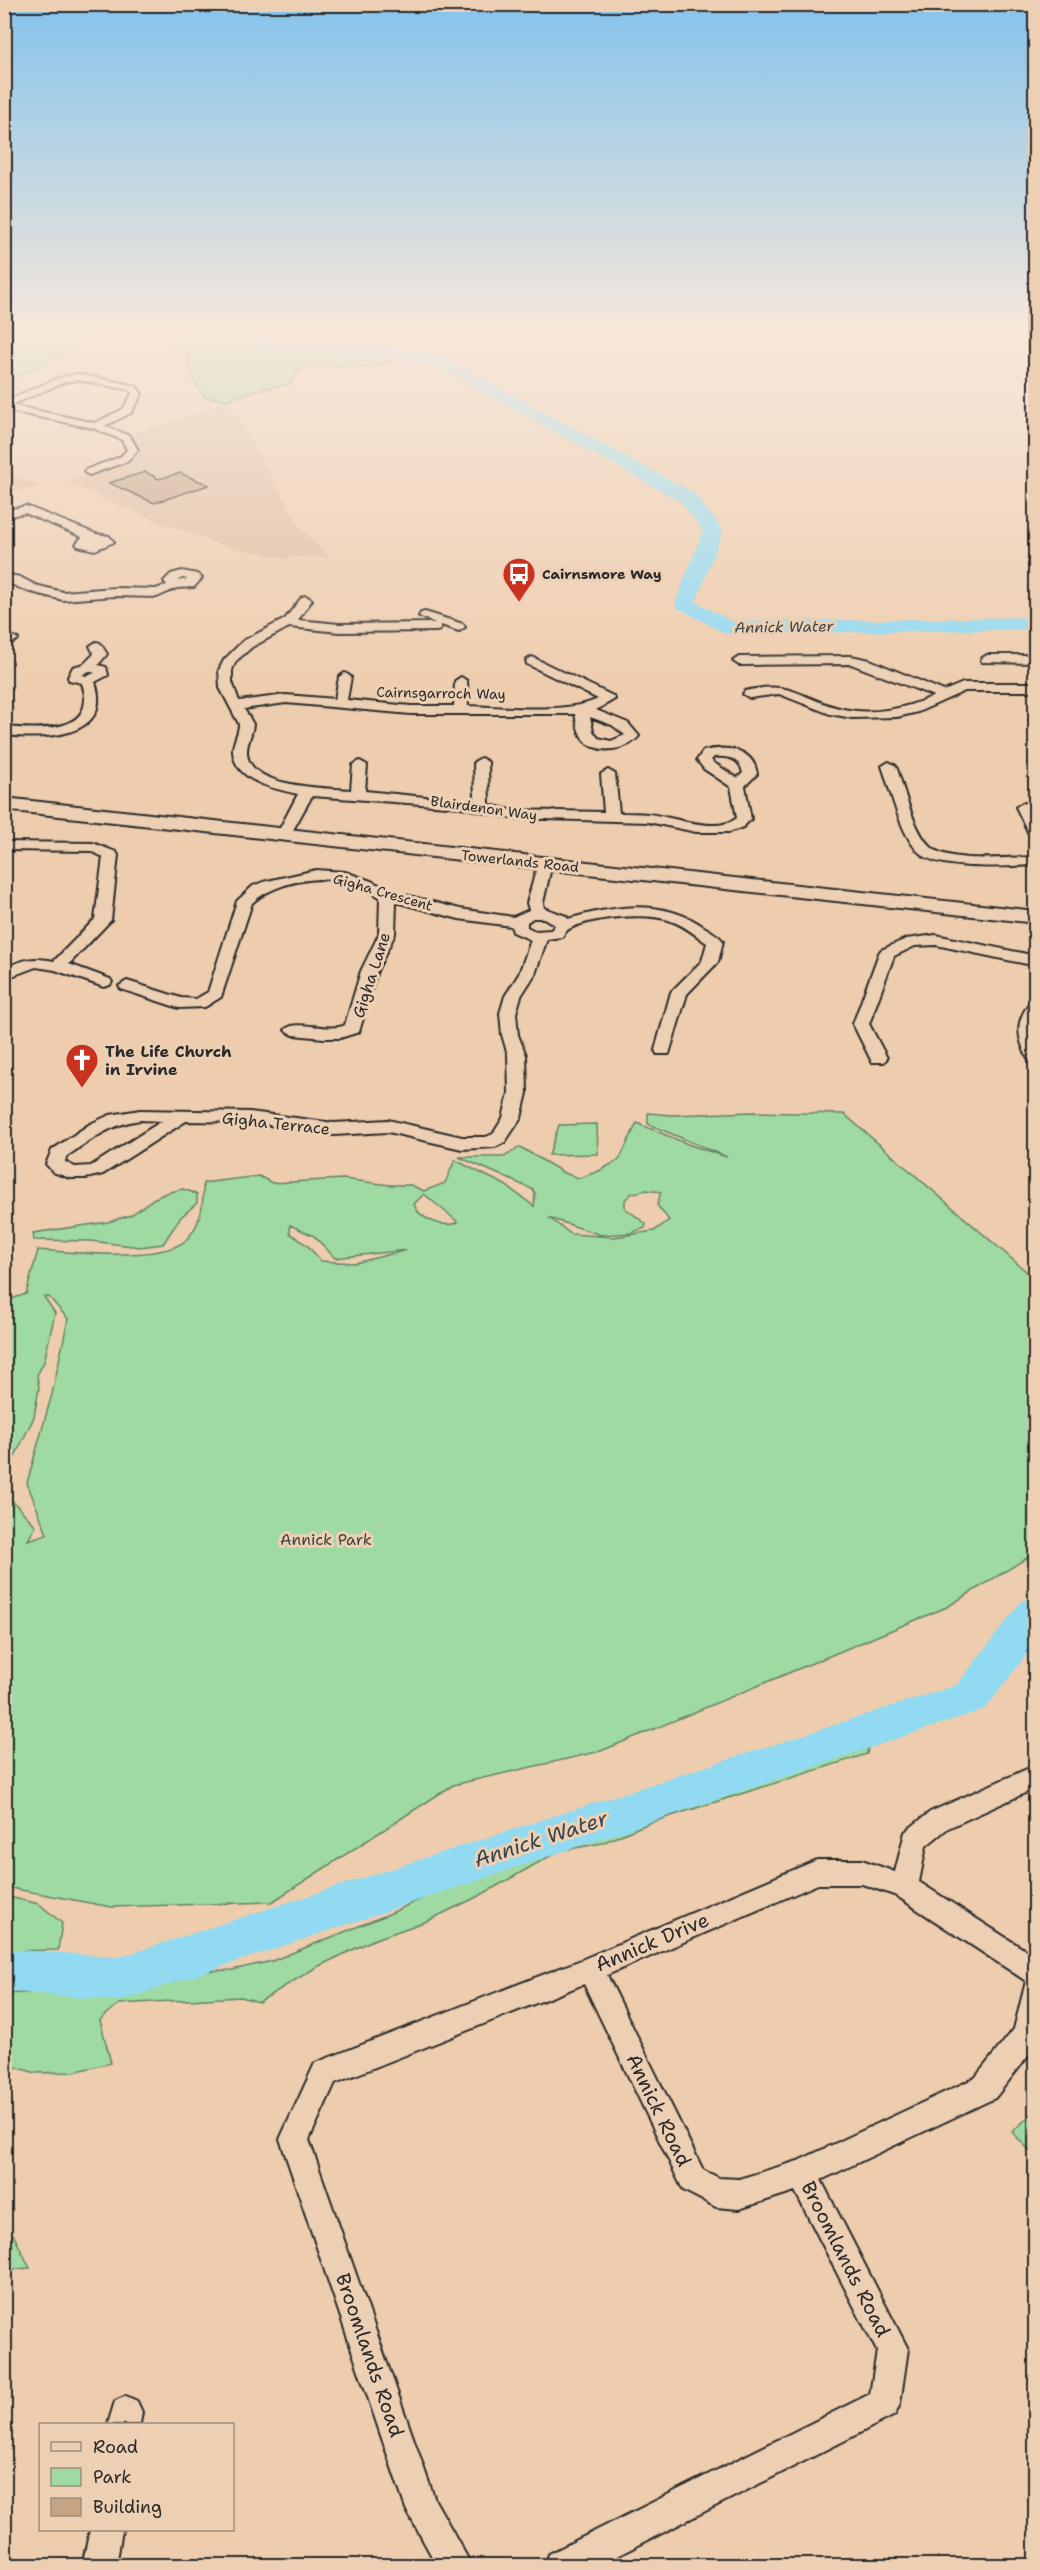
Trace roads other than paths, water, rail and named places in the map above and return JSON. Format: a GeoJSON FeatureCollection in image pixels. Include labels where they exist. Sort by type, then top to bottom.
{"type":"FeatureCollection","features":[{"type":"Feature","properties":{"kind":"street"},"geometry":{"type":"LineString","coordinates":[[89,472],[124,459],[132,449]]}},
{"type":"Feature","properties":{"kind":"street"},"geometry":{"type":"LineString","coordinates":[[4,514],[26,509],[93,537]]}},
{"type":"Feature","properties":{"kind":"street"},"geometry":{"type":"LineString","coordinates":[[4,577],[31,588],[63,596],[114,592],[157,593],[170,589],[174,585]]}},
{"type":"Feature","properties":{"kind":"street"},"geometry":{"type":"LineString","coordinates":[[284,834],[307,791],[284,787],[264,780],[245,765],[240,753],[246,724],[225,682],[225,669],[243,646],[295,618],[306,600]]}},
{"type":"Feature","properties":{"kind":"street"},"geometry":{"type":"LineString","coordinates":[[401,627],[410,614],[439,618],[459,627]]}},
{"type":"Feature","properties":{"kind":"street"},"geometry":{"type":"LineString","coordinates":[[287,623],[339,628],[436,627]]}},
{"type":"Feature","properties":{"kind":"street"},"geometry":{"type":"LineString","coordinates":[[4,635],[12,639],[4,645]]}},
{"type":"Feature","properties":{"kind":"street"},"geometry":{"type":"LineString","coordinates":[[4,731],[43,733],[72,726],[91,712],[93,705],[89,674],[101,654],[96,645]]}},
{"type":"Feature","properties":{"kind":"street"},"geometry":{"type":"LineString","coordinates":[[987,659],[1035,659]]}},
{"type":"Feature","properties":{"kind":"street"},"geometry":{"type":"LineString","coordinates":[[739,661],[851,660],[865,663],[943,695]]}},
{"type":"Feature","properties":{"kind":"street","name":"Cairnsgarroch Way"},"geometry":{"type":"LineString","coordinates":[[235,706],[286,699],[411,710],[581,710],[609,699],[532,661]]}},
{"type":"Feature","properties":{"kind":"street"},"geometry":{"type":"LineString","coordinates":[[339,703],[345,677]]}},
{"type":"Feature","properties":{"kind":"street"},"geometry":{"type":"LineString","coordinates":[[460,710],[461,681]]}},
{"type":"Feature","properties":{"kind":"street"},"geometry":{"type":"LineString","coordinates":[[750,694],[781,690],[835,711],[852,714],[897,713],[918,708],[963,687],[1035,687]]}},
{"type":"Feature","properties":{"kind":"street"},"geometry":{"type":"LineString","coordinates":[[481,762],[482,806]]}},
{"type":"Feature","properties":{"kind":"street"},"geometry":{"type":"LineString","coordinates":[[358,796],[360,765]]}},
{"type":"Feature","properties":{"kind":"street"},"geometry":{"type":"LineString","coordinates":[[889,766],[912,828],[926,852],[944,859],[975,862],[1035,861]]}},
{"type":"Feature","properties":{"kind":"street"},"geometry":{"type":"LineString","coordinates":[[608,774],[612,816]]}},
{"type":"Feature","properties":{"kind":"street","name":"Blairdenon Way"},"geometry":{"type":"LineString","coordinates":[[307,791],[482,806],[511,814],[648,818],[696,828],[729,828],[744,819],[738,785]]}},
{"type":"Feature","properties":{"kind":"street","name":"Towerlands Road"},"geometry":{"type":"LineString","coordinates":[[4,804],[1035,917]]}},
{"type":"Feature","properties":{"kind":"street"},"geometry":{"type":"LineString","coordinates":[[1023,807],[1035,834]]}},
{"type":"Feature","properties":{"kind":"street"},"geometry":{"type":"LineString","coordinates":[[7,849],[59,845],[93,847],[111,855],[103,920],[58,966]]}},
{"type":"Feature","properties":{"kind":"street"},"geometry":{"type":"LineString","coordinates":[[538,913],[534,903],[545,863]]}},
{"type":"Feature","properties":{"kind":"street","name":"Gigha Crescent"},"geometry":{"type":"LineString","coordinates":[[127,986],[179,1003],[199,1004],[215,994],[244,901],[258,890],[286,880],[316,875],[345,878],[366,884],[388,895],[459,914],[519,922]]}},
{"type":"Feature","properties":{"kind":"street","name":"Gigha Lane"},"geometry":{"type":"LineString","coordinates":[[293,1030],[339,1033],[348,1032],[353,1028],[369,971],[387,934],[388,895]]}},
{"type":"Feature","properties":{"kind":"street"},"geometry":{"type":"LineString","coordinates":[[563,925],[555,915],[538,913],[524,916],[519,922],[519,929],[522,933],[540,938],[556,934],[563,925],[586,918],[636,912],[663,914],[678,918],[715,941],[710,962],[679,992],[663,1050]]}},
{"type":"Feature","properties":{"kind":"street","name":"Gigha Terrace"},"geometry":{"type":"LineString","coordinates":[[182,1116],[97,1170],[83,1174],[74,1173],[61,1170],[55,1164],[58,1154],[113,1118],[140,1115],[182,1116],[262,1118],[326,1129],[388,1126],[462,1143],[489,1143],[499,1138],[512,1118],[518,1094],[517,1055],[510,1035],[508,1013],[513,996],[527,974],[540,938]]}},
{"type":"Feature","properties":{"kind":"street"},"geometry":{"type":"LineString","coordinates":[[878,1058],[861,1024],[888,953],[912,942],[936,940],[1035,961]]}},
{"type":"Feature","properties":{"kind":"street"},"geometry":{"type":"LineString","coordinates":[[4,974],[34,962],[58,966],[104,982]]}},
{"type":"Feature","properties":{"kind":"street"},"geometry":{"type":"LineString","coordinates":[[1035,1005],[1024,1024],[1035,1059]]}},
{"type":"Feature","properties":{"kind":"street"},"geometry":{"type":"LineString","coordinates":[[905,1887],[914,1840],[939,1820],[1035,1776]]}},
{"type":"Feature","properties":{"kind":"street","name":"Annick Drive"},"geometry":{"type":"LineString","coordinates":[[294,2139],[325,2073],[590,1969],[817,1872],[862,1872],[905,1887],[1035,1972]]}},
{"type":"Feature","properties":{"kind":"street","name":"Annick Road"},"geometry":{"type":"LineString","coordinates":[[590,1969],[693,2180],[716,2192],[739,2194],[802,2174]]}},
{"type":"Feature","properties":{"kind":"street","name":"Broomlands Road"},"geometry":{"type":"LineString","coordinates":[[561,2565],[884,2404],[893,2349],[802,2174],[985,2088],[1027,2036],[1035,1990]]}},
{"type":"Feature","properties":{"kind":"street","name":"Broomlands Road"},"geometry":{"type":"LineString","coordinates":[[294,2139],[422,2509],[456,2565]]}},
{"type":"Feature","properties":{"kind":"street"},"geometry":{"type":"LineString","coordinates":[[99,2565],[106,2531]]}},
{"type":"Feature","properties":{"kind":"waterway","name":"Annick Water"},"geometry":{"type":"LineString","coordinates":[[599,449],[687,497],[713,530],[685,604],[729,628],[1036,623]]}},
{"type":"Feature","properties":{"kind":"waterway","name":"Annick Water"},"geometry":{"type":"LineString","coordinates":[[4,1970],[120,1979],[971,1697],[1036,1612]]}},
{"type":"Feature","properties":{"kind":"place","name":"Cairnsmore Way"},"geometry":{"type":"Point","coordinates":[519,603]}},
{"type":"Feature","properties":{"kind":"place","name":"The Life Church in Irvine"},"geometry":{"type":"Point","coordinates":[82,1089]}},
{"type":"Feature","properties":{"kind":"park label","name":"Annick Park"},"geometry":{"type":"Point","coordinates":[326,1539]}}]}
